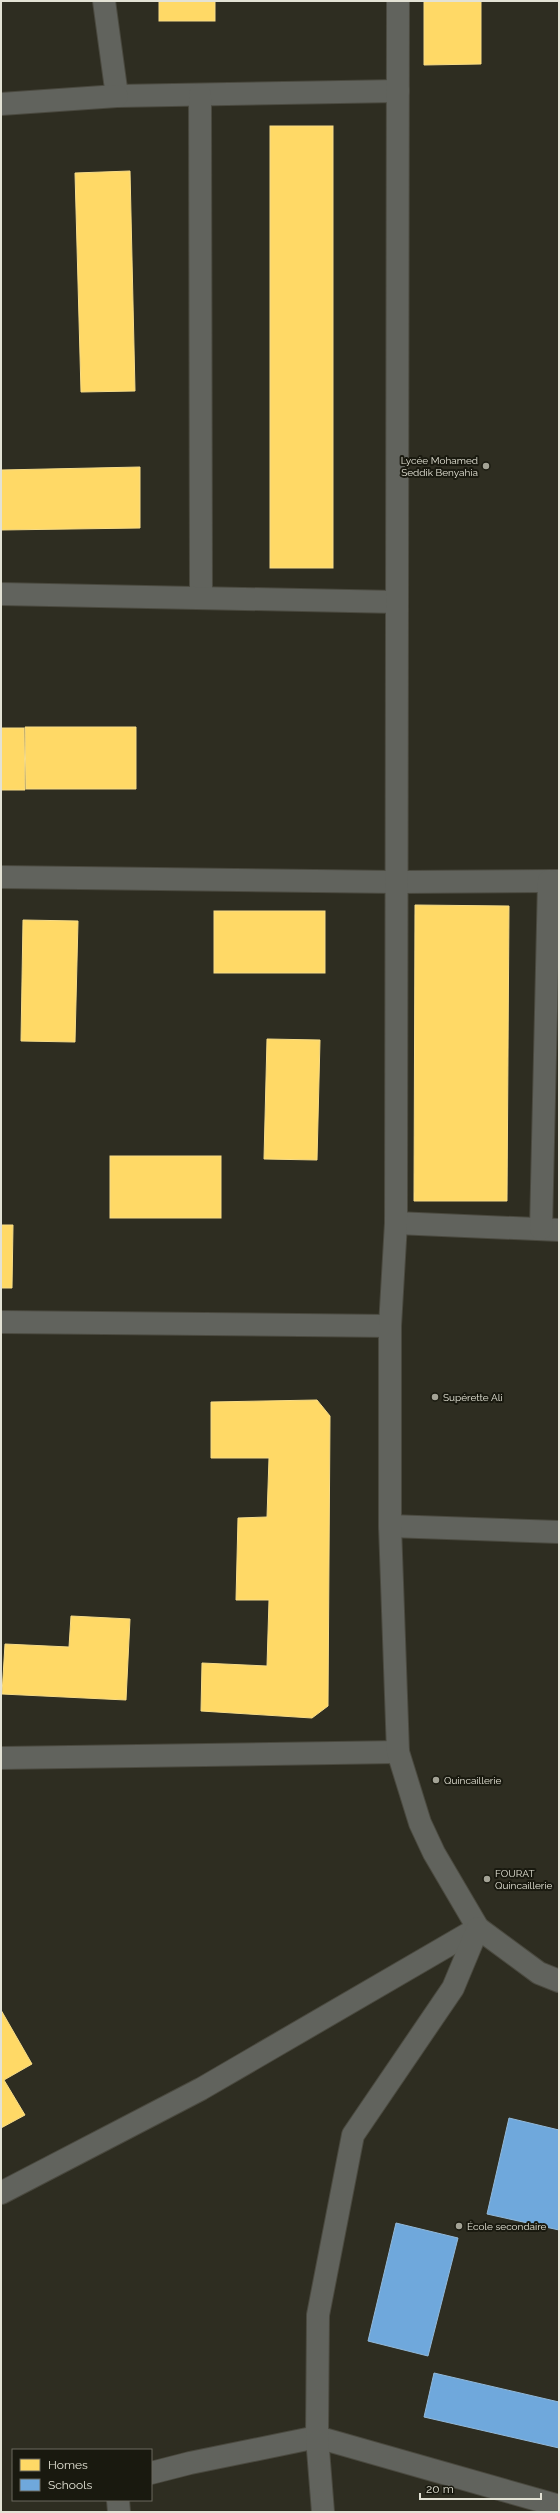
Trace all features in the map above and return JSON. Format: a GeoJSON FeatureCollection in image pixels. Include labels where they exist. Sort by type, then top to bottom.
{"type":"FeatureCollection","features":[{"type":"Feature","properties":{"kind":"street"},"geometry":{"type":"LineString","coordinates":[[104,1],[117,96]]}},
{"type":"Feature","properties":{"kind":"street"},"geometry":{"type":"LineString","coordinates":[[398,1],[396,1223],[390,1326],[390,1526],[398,1752],[420,1823],[434,1853],[478,1928],[539,1973],[559,1981]]}},
{"type":"Feature","properties":{"kind":"street"},"geometry":{"type":"LineString","coordinates":[[1,104],[117,96],[398,91]]}},
{"type":"Feature","properties":{"kind":"street"},"geometry":{"type":"LineString","coordinates":[[200,95],[201,597]]}},
{"type":"Feature","properties":{"kind":"street"},"geometry":{"type":"LineString","coordinates":[[1,594],[397,602]]}},
{"type":"Feature","properties":{"kind":"street"},"geometry":{"type":"LineString","coordinates":[[1,877],[397,882],[554,881],[550,1229],[396,1223]]}},
{"type":"Feature","properties":{"kind":"street"},"geometry":{"type":"LineString","coordinates":[[1,1322],[390,1326]]}},
{"type":"Feature","properties":{"kind":"street"},"geometry":{"type":"LineString","coordinates":[[390,1526],[559,1532]]}},
{"type":"Feature","properties":{"kind":"street"},"geometry":{"type":"LineString","coordinates":[[1,1758],[398,1752]]}},
{"type":"Feature","properties":{"kind":"street"},"geometry":{"type":"LineString","coordinates":[[1,2193],[201,2089],[478,1928]]}},
{"type":"Feature","properties":{"kind":"street"},"geometry":{"type":"LineString","coordinates":[[323,2512],[317,2437],[318,2315],[353,2136],[453,1988],[478,1928]]}},
{"type":"Feature","properties":{"kind":"street"},"geometry":{"type":"LineString","coordinates":[[152,2473],[190,2462],[317,2437],[559,2506]]}},
{"type":"Feature","properties":{"kind":"street"},"geometry":{"type":"LineString","coordinates":[[118,2501],[118,2512]]}},
{"type":"Feature","properties":{"kind":"building: Homes"},"geometry":{"type":"Polygon","coordinates":[[[159,1],[215,1],[215,21],[159,21],[159,1]]]}},
{"type":"Feature","properties":{"kind":"building: Homes"},"geometry":{"type":"Polygon","coordinates":[[[424,1],[481,1],[481,64],[424,65],[424,1]]]}},
{"type":"Feature","properties":{"kind":"building: Homes"},"geometry":{"type":"Polygon","coordinates":[[[270,126],[333,126],[333,568],[270,568],[270,126]]]}},
{"type":"Feature","properties":{"kind":"building: Homes"},"geometry":{"type":"Polygon","coordinates":[[[130,171],[135,391],[81,392],[75,173],[130,171]]]}},
{"type":"Feature","properties":{"kind":"building: Homes"},"geometry":{"type":"Polygon","coordinates":[[[140,467],[140,528],[1,530],[1,470],[140,467]]]}},
{"type":"Feature","properties":{"kind":"building: Homes"},"geometry":{"type":"Polygon","coordinates":[[[25,727],[136,727],[136,789],[26,789],[25,727]]]}},
{"type":"Feature","properties":{"kind":"building: Homes"},"geometry":{"type":"Polygon","coordinates":[[[1,728],[24,728],[25,790],[1,790],[1,728]]]}},
{"type":"Feature","properties":{"kind":"building: Homes"},"geometry":{"type":"Polygon","coordinates":[[[415,905],[509,906],[507,1201],[414,1201],[415,905]]]}},
{"type":"Feature","properties":{"kind":"building: Homes"},"geometry":{"type":"Polygon","coordinates":[[[214,911],[325,911],[325,973],[214,973],[214,911]]]}},
{"type":"Feature","properties":{"kind":"building: Homes"},"geometry":{"type":"Polygon","coordinates":[[[23,920],[78,921],[75,1042],[21,1041],[23,920]]]}},
{"type":"Feature","properties":{"kind":"building: Homes"},"geometry":{"type":"Polygon","coordinates":[[[267,1039],[320,1040],[317,1160],[264,1159],[267,1039]]]}},
{"type":"Feature","properties":{"kind":"building: Homes"},"geometry":{"type":"Polygon","coordinates":[[[110,1156],[221,1156],[221,1218],[110,1218],[110,1156]]]}},
{"type":"Feature","properties":{"kind":"building: Homes"},"geometry":{"type":"Polygon","coordinates":[[[1,1225],[13,1225],[12,1288],[1,1288],[1,1225]]]}},
{"type":"Feature","properties":{"kind":"building: Homes"},"geometry":{"type":"Polygon","coordinates":[[[317,1400],[330,1416],[328,1706],[312,1718],[201,1711],[202,1663],[267,1666],[269,1600],[236,1600],[238,1518],[267,1517],[269,1458],[211,1458],[211,1402],[317,1400]]]}},
{"type":"Feature","properties":{"kind":"building: Homes"},"geometry":{"type":"Polygon","coordinates":[[[71,1616],[130,1619],[126,1700],[2,1694],[5,1644],[69,1647],[71,1616]]]}},
{"type":"Feature","properties":{"kind":"building: Homes"},"geometry":{"type":"Polygon","coordinates":[[[1,2010],[32,2064],[4,2080],[25,2115],[1,2128],[1,2010]]]}},
{"type":"Feature","properties":{"kind":"building: Schools"},"geometry":{"type":"Polygon","coordinates":[[[509,2118],[559,2130],[559,2230],[487,2214],[509,2118]]]}},
{"type":"Feature","properties":{"kind":"building: Schools"},"geometry":{"type":"Polygon","coordinates":[[[396,2223],[458,2238],[428,2356],[368,2341],[396,2223]]]}},
{"type":"Feature","properties":{"kind":"building: Schools"},"geometry":{"type":"Polygon","coordinates":[[[434,2373],[559,2402],[559,2448],[424,2417],[434,2373]]]}},
{"type":"Feature","properties":{"kind":"place","name":"Lycée Mohamed Seddik Benyahia"},"geometry":{"type":"Point","coordinates":[486,466]}},
{"type":"Feature","properties":{"kind":"place","name":"Supérette Ali"},"geometry":{"type":"Point","coordinates":[435,1397]}},
{"type":"Feature","properties":{"kind":"place","name":"Quincaillerie"},"geometry":{"type":"Point","coordinates":[436,1780]}},
{"type":"Feature","properties":{"kind":"place","name":"FOURAT Quincaillerie"},"geometry":{"type":"Point","coordinates":[487,1879]}},
{"type":"Feature","properties":{"kind":"place","name":"École secondaire"},"geometry":{"type":"Point","coordinates":[459,2226]}}]}
